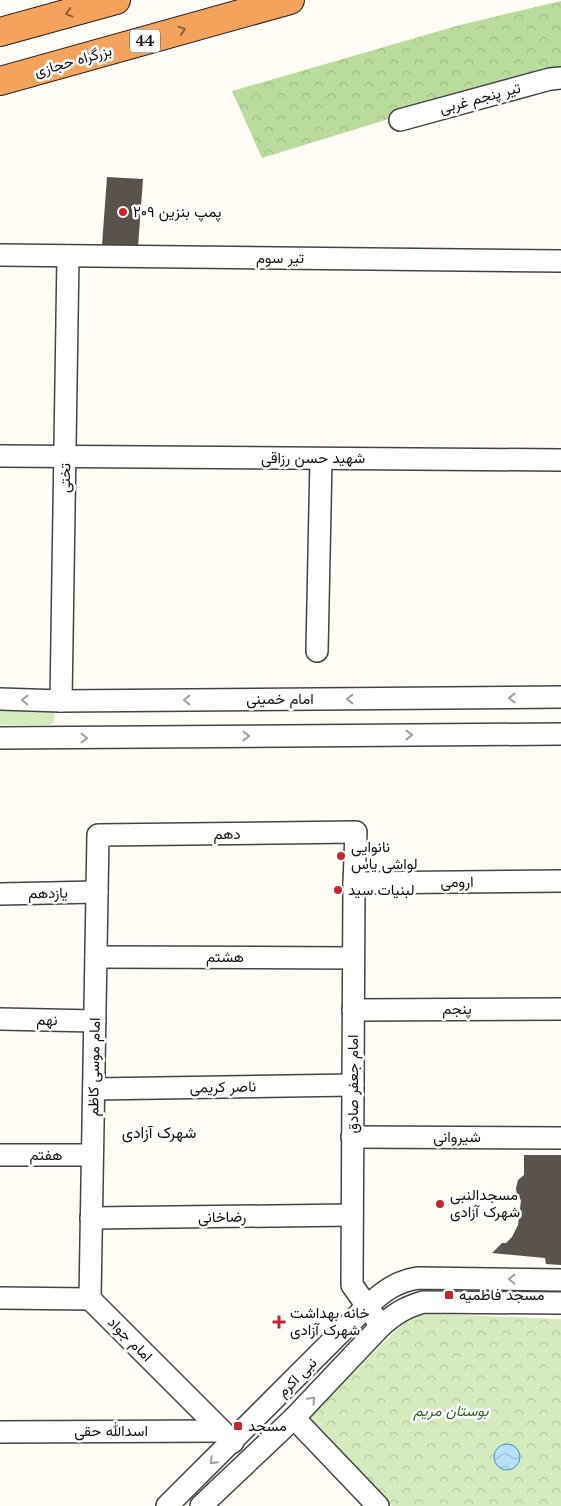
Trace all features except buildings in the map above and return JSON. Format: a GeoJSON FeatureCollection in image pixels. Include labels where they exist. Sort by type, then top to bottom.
{"type":"FeatureCollection","features":[{"type":"Feature","properties":{"kind":"highway"},"geometry":{"type":"LineString","coordinates":[[0,32],[116,0]]}},
{"type":"Feature","properties":{"kind":"highway","name":"بزرگراه حجازی"},"geometry":{"type":"LineString","coordinates":[[0,81],[290,0]]}},
{"type":"Feature","properties":{"kind":"street","name":"تیر پنجم غربی"},"geometry":{"type":"LineString","coordinates":[[400,120],[550,79],[561,78]]}},
{"type":"Feature","properties":{"kind":"street","name":"تیر سوم"},"geometry":{"type":"LineString","coordinates":[[0,255],[561,260]]}},
{"type":"Feature","properties":{"kind":"street","name":"تختی"},"geometry":{"type":"LineString","coordinates":[[61,700],[68,256]]}},
{"type":"Feature","properties":{"kind":"street","name":"شهید حسن رزاقی"},"geometry":{"type":"LineString","coordinates":[[0,456],[561,460]]}},
{"type":"Feature","properties":{"kind":"street"},"geometry":{"type":"LineString","coordinates":[[316,651],[320,459]]}},
{"type":"Feature","properties":{"kind":"street","name":"امام خمینی"},"geometry":{"type":"LineString","coordinates":[[0,699],[561,697]]}},
{"type":"Feature","properties":{"kind":"street"},"geometry":{"type":"LineString","coordinates":[[0,738],[561,734]]}},
{"type":"Feature","properties":{"kind":"street","name":"دهم"},"geometry":{"type":"LineString","coordinates":[[98,835],[356,832]]}},
{"type":"Feature","properties":{"kind":"street","name":"امام جعفر صادق"},"geometry":{"type":"LineString","coordinates":[[356,832],[353,958],[352,1286],[381,1326]]}},
{"type":"Feature","properties":{"kind":"street","name":"امام موسی کاظم"},"geometry":{"type":"LineString","coordinates":[[90,1299],[98,835]]}},
{"type":"Feature","properties":{"kind":"street","name":"ارومی"},"geometry":{"type":"LineString","coordinates":[[354,883],[561,881]]}},
{"type":"Feature","properties":{"kind":"street","name":"یازدهم"},"geometry":{"type":"LineString","coordinates":[[0,894],[97,892]]}},
{"type":"Feature","properties":{"kind":"street","name":"هشتم"},"geometry":{"type":"LineString","coordinates":[[96,957],[353,958]]}},
{"type":"Feature","properties":{"kind":"street","name":"پنجم"},"geometry":{"type":"LineString","coordinates":[[353,1010],[561,1009]]}},
{"type":"Feature","properties":{"kind":"street","name":"نهم"},"geometry":{"type":"LineString","coordinates":[[0,1019],[95,1021]]}},
{"type":"Feature","properties":{"kind":"street","name":"ناصر کریمی"},"geometry":{"type":"LineString","coordinates":[[94,1089],[353,1085]]}},
{"type":"Feature","properties":{"kind":"street","name":"شیروانی"},"geometry":{"type":"LineString","coordinates":[[352,1137],[561,1138]]}},
{"type":"Feature","properties":{"kind":"street","name":"هفتم"},"geometry":{"type":"LineString","coordinates":[[0,1155],[92,1155]]}},
{"type":"Feature","properties":{"kind":"street","name":"رضاخانی"},"geometry":{"type":"LineString","coordinates":[[91,1218],[352,1215]]}},
{"type":"Feature","properties":{"kind":"street","name":"نبی اکرم"},"geometry":{"type":"LineString","coordinates":[[168,1506],[227,1436],[386,1289],[404,1280],[418,1278],[561,1280]]}},
{"type":"Feature","properties":{"kind":"street"},"geometry":{"type":"LineString","coordinates":[[0,1298],[90,1299]]}},
{"type":"Feature","properties":{"kind":"street","name":"امام جواد"},"geometry":{"type":"LineString","coordinates":[[90,1299],[227,1436]]}},
{"type":"Feature","properties":{"kind":"street","name":"نبی اکرم"},"geometry":{"type":"LineString","coordinates":[[201,1506],[294,1418],[381,1326],[396,1313],[423,1302],[561,1303]]}},
{"type":"Feature","properties":{"kind":"street"},"geometry":{"type":"LineString","coordinates":[[294,1418],[378,1506]]}},
{"type":"Feature","properties":{"kind":"street","name":"اسدالله حقی"},"geometry":{"type":"LineString","coordinates":[[0,1432],[227,1436]]}},
{"type":"Feature","properties":{"kind":"green space"},"geometry":{"type":"Polygon","coordinates":[[[561,1],[561,67],[262,158],[232,91],[460,25],[561,1]]]}},
{"type":"Feature","properties":{"kind":"green space"},"geometry":{"type":"Polygon","coordinates":[[[51,710],[55,714],[54,723],[49,725],[0,725],[0,711],[51,710]]]}},
{"type":"Feature","properties":{"kind":"green space","name":"بوستان مریم"},"geometry":{"type":"Polygon","coordinates":[[[414,1313],[561,1319],[561,1506],[392,1506],[308,1418],[414,1313]]]}},
{"type":"Feature","properties":{"kind":"water"},"geometry":{"type":"Polygon","coordinates":[[[507,1444],[516,1448],[520,1457],[516,1466],[507,1470],[498,1466],[494,1457],[498,1448],[507,1444]]]}},
{"type":"Feature","properties":{"kind":"place","name":"پمپ بنزین ۲۰۹"},"geometry":{"type":"Point","coordinates":[123,212]}},
{"type":"Feature","properties":{"kind":"place","name":"نانوایی لواشی یاس"},"geometry":{"type":"Point","coordinates":[341,856]}},
{"type":"Feature","properties":{"kind":"place","name":"لبنیات سید"},"geometry":{"type":"Point","coordinates":[338,890]}},
{"type":"Feature","properties":{"kind":"place","name":"مسجدالنبی شهرک آزادی"},"geometry":{"type":"Point","coordinates":[440,1204]}},
{"type":"Feature","properties":{"kind":"place","name":"مسجد فاطمیه"},"geometry":{"type":"Point","coordinates":[449,1295]}},
{"type":"Feature","properties":{"kind":"place","name":"خانه بهداشت شهرک آزادی"},"geometry":{"type":"Point","coordinates":[279,1322]}},
{"type":"Feature","properties":{"kind":"place","name":"مسجد"},"geometry":{"type":"Point","coordinates":[238,1426]}},
{"type":"Feature","properties":{"kind":"district","name":"شهرک آزادی"},"geometry":{"type":"Point","coordinates":[159,1132]}}]}
